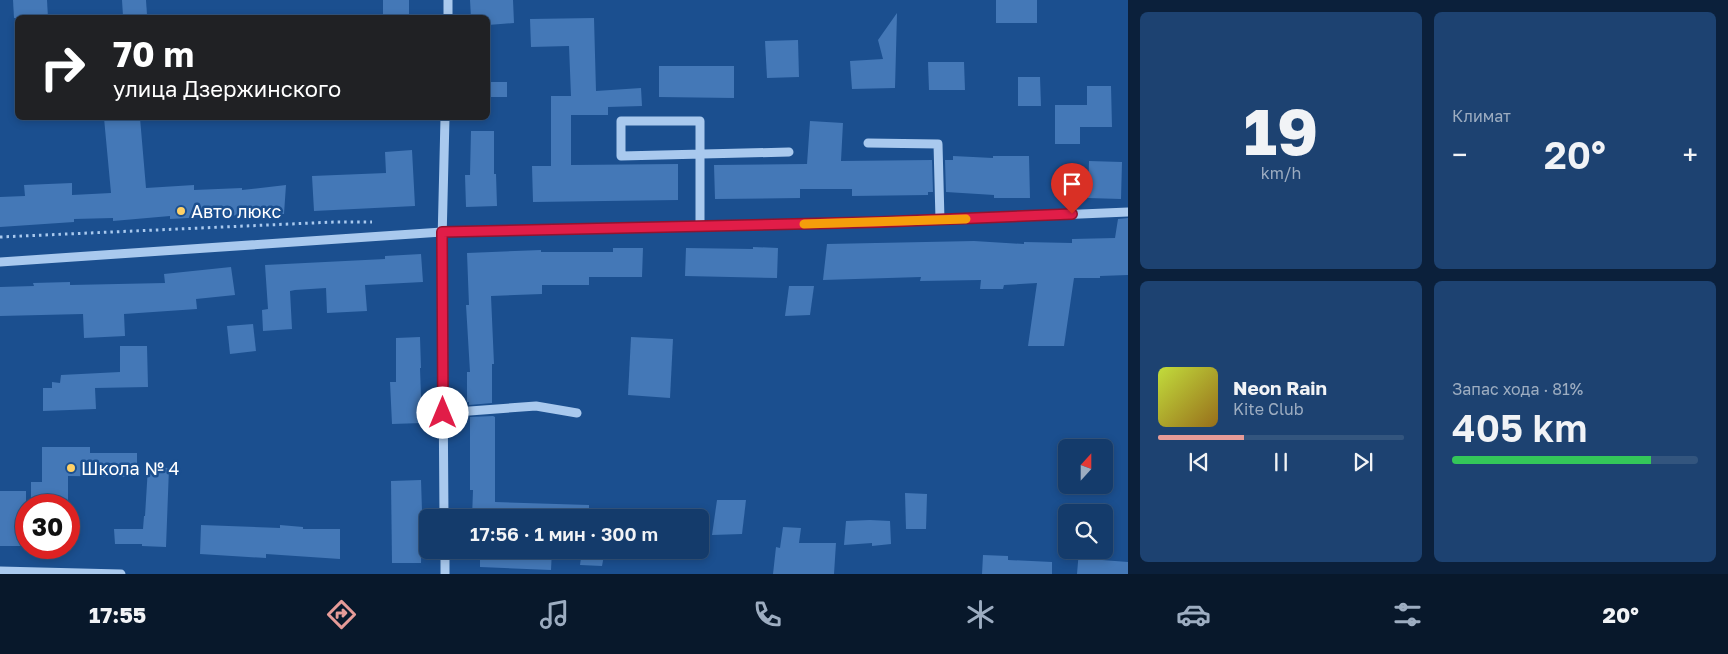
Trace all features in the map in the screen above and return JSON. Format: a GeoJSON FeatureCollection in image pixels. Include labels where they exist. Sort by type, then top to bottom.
{"type":"FeatureCollection","features":[{"type":"Feature","properties":{"kind":"street"},"geometry":{"type":"LineString","coordinates":[[448,0],[448,15]]}},
{"type":"Feature","properties":{"kind":"street"},"geometry":{"type":"LineString","coordinates":[[444,509],[442,232],[445,120]]}},
{"type":"Feature","properties":{"kind":"street"},"geometry":{"type":"LineString","coordinates":[[700,227],[700,155],[700,121],[621,121],[621,156],[700,155],[790,152]]}},
{"type":"Feature","properties":{"kind":"street"},"geometry":{"type":"LineString","coordinates":[[868,143],[938,144],[940,220]]}},
{"type":"Feature","properties":{"kind":"street"},"geometry":{"type":"LineString","coordinates":[[0,262],[442,232],[700,227],[1128,212]]}},
{"type":"Feature","properties":{"kind":"street"},"geometry":{"type":"LineString","coordinates":[[443,413],[536,406],[577,413]]}},
{"type":"Feature","properties":{"kind":"street"},"geometry":{"type":"LineString","coordinates":[[444,559],[445,574]]}},
{"type":"Feature","properties":{"kind":"street"},"geometry":{"type":"LineString","coordinates":[[0,571],[121,574]]}},
{"type":"Feature","properties":{"kind":"building"},"geometry":{"type":"Polygon","coordinates":[[[13,0],[47,0],[48,15],[15,15],[14,18],[13,0]]]}},
{"type":"Feature","properties":{"kind":"building"},"geometry":{"type":"Polygon","coordinates":[[[122,0],[146,0],[147,15],[123,15],[122,0]]]}},
{"type":"Feature","properties":{"kind":"building"},"geometry":{"type":"Polygon","coordinates":[[[383,0],[409,0],[409,15],[383,15],[383,0]]]}},
{"type":"Feature","properties":{"kind":"building"},"geometry":{"type":"Polygon","coordinates":[[[470,0],[513,0],[514,23],[490,25],[490,15],[471,15],[470,0]]]}},
{"type":"Feature","properties":{"kind":"building"},"geometry":{"type":"Polygon","coordinates":[[[996,0],[1037,0],[1037,23],[996,23],[996,0]]]}},
{"type":"Feature","properties":{"kind":"building"},"geometry":{"type":"Polygon","coordinates":[[[897,13],[895,88],[852,89],[850,61],[883,59],[878,40],[897,13]]]}},
{"type":"Feature","properties":{"kind":"building"},"geometry":{"type":"Polygon","coordinates":[[[594,18],[596,91],[641,88],[642,106],[608,107],[608,115],[571,115],[571,165],[678,164],[678,200],[533,202],[532,166],[551,166],[551,96],[571,96],[569,46],[531,47],[530,19],[594,18]]]}},
{"type":"Feature","properties":{"kind":"building"},"geometry":{"type":"Polygon","coordinates":[[[798,40],[799,77],[767,78],[765,41],[798,40]]]}},
{"type":"Feature","properties":{"kind":"building"},"geometry":{"type":"Polygon","coordinates":[[[928,62],[964,62],[965,90],[929,90],[928,62]]]}},
{"type":"Feature","properties":{"kind":"building"},"geometry":{"type":"Polygon","coordinates":[[[659,66],[734,66],[734,98],[659,97],[659,66]]]}},
{"type":"Feature","properties":{"kind":"building"},"geometry":{"type":"Polygon","coordinates":[[[1018,77],[1040,77],[1041,106],[1018,106],[1018,77]]]}},
{"type":"Feature","properties":{"kind":"building"},"geometry":{"type":"Polygon","coordinates":[[[490,82],[507,82],[507,97],[490,97],[490,82]]]}},
{"type":"Feature","properties":{"kind":"building"},"geometry":{"type":"Polygon","coordinates":[[[1087,86],[1111,86],[1112,127],[1080,127],[1080,144],[1055,144],[1055,105],[1087,105],[1087,86]]]}},
{"type":"Feature","properties":{"kind":"building"},"geometry":{"type":"Polygon","coordinates":[[[104,120],[140,120],[146,188],[194,185],[194,190],[242,188],[242,190],[286,185],[284,214],[170,219],[170,216],[113,221],[113,218],[74,219],[74,222],[0,227],[0,197],[25,196],[24,185],[72,183],[72,195],[111,193],[104,120]]]}},
{"type":"Feature","properties":{"kind":"building"},"geometry":{"type":"Polygon","coordinates":[[[810,121],[843,123],[841,161],[932,160],[933,192],[928,192],[928,195],[852,196],[852,189],[800,189],[800,198],[715,199],[714,165],[807,164],[810,121]]]}},
{"type":"Feature","properties":{"kind":"building"},"geometry":{"type":"Polygon","coordinates":[[[471,131],[494,131],[494,174],[496,174],[497,206],[466,207],[465,175],[470,175],[471,131]]]}},
{"type":"Feature","properties":{"kind":"building"},"geometry":{"type":"Polygon","coordinates":[[[412,150],[415,206],[314,211],[312,176],[386,173],[385,152],[412,150]]]}},
{"type":"Feature","properties":{"kind":"building"},"geometry":{"type":"Polygon","coordinates":[[[953,156],[993,158],[993,156],[1029,156],[1030,198],[994,198],[994,195],[946,192],[945,160],[953,160],[953,156]]]}},
{"type":"Feature","properties":{"kind":"building"},"geometry":{"type":"Polygon","coordinates":[[[1089,161],[1122,162],[1121,199],[1088,198],[1089,161]]]}},
{"type":"Feature","properties":{"kind":"building"},"geometry":{"type":"Polygon","coordinates":[[[1128,218],[1128,275],[1074,278],[1064,346],[1028,346],[1037,283],[1004,285],[1003,289],[980,289],[981,280],[920,281],[921,277],[823,280],[827,244],[974,241],[1024,244],[1024,242],[1072,243],[1072,239],[1115,238],[1118,219],[1128,218]]]}},
{"type":"Feature","properties":{"kind":"building"},"geometry":{"type":"Polygon","coordinates":[[[753,247],[778,248],[777,278],[685,276],[686,248],[753,249],[753,247]]]}},
{"type":"Feature","properties":{"kind":"building"},"geometry":{"type":"Polygon","coordinates":[[[613,248],[643,248],[642,277],[589,277],[589,285],[542,285],[542,294],[491,296],[494,364],[492,364],[492,403],[469,405],[469,402],[467,402],[467,372],[470,372],[466,305],[469,305],[467,253],[541,250],[541,252],[613,252],[613,248]]]}},
{"type":"Feature","properties":{"kind":"building"},"geometry":{"type":"Polygon","coordinates":[[[421,254],[423,282],[365,285],[367,311],[327,313],[326,288],[295,290],[290,291],[292,329],[263,331],[262,310],[268,309],[265,265],[385,259],[385,256],[421,254]]]}},
{"type":"Feature","properties":{"kind":"building"},"geometry":{"type":"Polygon","coordinates":[[[231,267],[235,295],[196,299],[197,309],[124,314],[125,336],[84,338],[83,314],[0,316],[0,287],[34,286],[33,283],[70,282],[70,285],[165,283],[164,274],[231,267]]]}},
{"type":"Feature","properties":{"kind":"building"},"geometry":{"type":"Polygon","coordinates":[[[789,286],[814,286],[810,315],[785,316],[789,286]]]}},
{"type":"Feature","properties":{"kind":"building"},"geometry":{"type":"Polygon","coordinates":[[[253,324],[256,351],[230,354],[227,326],[253,324]]]}},
{"type":"Feature","properties":{"kind":"building"},"geometry":{"type":"Polygon","coordinates":[[[420,337],[422,423],[392,424],[390,382],[396,382],[396,338],[420,337]]]}},
{"type":"Feature","properties":{"kind":"building"},"geometry":{"type":"Polygon","coordinates":[[[631,337],[673,339],[670,398],[628,395],[631,337]]]}},
{"type":"Feature","properties":{"kind":"building"},"geometry":{"type":"Polygon","coordinates":[[[120,346],[147,346],[148,387],[95,388],[96,409],[43,411],[43,388],[52,388],[52,382],[60,383],[61,375],[120,372],[120,346]]]}},
{"type":"Feature","properties":{"kind":"building"},"geometry":{"type":"Polygon","coordinates":[[[470,417],[495,417],[495,502],[589,505],[589,509],[472,509],[473,490],[470,490],[470,417]]]}},
{"type":"Feature","properties":{"kind":"building"},"geometry":{"type":"Polygon","coordinates":[[[42,447],[90,447],[90,453],[137,453],[137,477],[68,476],[68,494],[31,494],[31,482],[42,482],[42,447]]]}},
{"type":"Feature","properties":{"kind":"building"},"geometry":{"type":"Polygon","coordinates":[[[148,467],[169,468],[166,547],[142,546],[142,544],[115,544],[114,529],[143,529],[148,467]]]}},
{"type":"Feature","properties":{"kind":"building"},"geometry":{"type":"Polygon","coordinates":[[[421,480],[422,509],[419,509],[419,559],[421,559],[421,563],[392,563],[391,481],[421,480]]]}},
{"type":"Feature","properties":{"kind":"building"},"geometry":{"type":"Polygon","coordinates":[[[0,491],[26,491],[26,494],[15,494],[15,546],[0,546],[0,491]]]}},
{"type":"Feature","properties":{"kind":"building"},"geometry":{"type":"Polygon","coordinates":[[[905,493],[927,494],[926,529],[906,529],[905,493]]]}},
{"type":"Feature","properties":{"kind":"building"},"geometry":{"type":"Polygon","coordinates":[[[717,500],[746,500],[742,534],[712,535],[717,500]]]}},
{"type":"Feature","properties":{"kind":"building"},"geometry":{"type":"Polygon","coordinates":[[[846,521],[890,521],[891,544],[872,546],[872,543],[844,545],[846,521]]]}},
{"type":"Feature","properties":{"kind":"building"},"geometry":{"type":"Polygon","coordinates":[[[201,525],[280,528],[280,525],[303,527],[303,529],[340,529],[340,559],[266,554],[266,558],[200,554],[201,525]]]}},
{"type":"Feature","properties":{"kind":"building"},"geometry":{"type":"Polygon","coordinates":[[[783,527],[801,528],[799,543],[836,543],[834,574],[773,574],[776,547],[780,548],[783,527]]]}},
{"type":"Feature","properties":{"kind":"building"},"geometry":{"type":"Polygon","coordinates":[[[983,555],[1008,556],[1008,560],[1052,562],[1052,574],[982,574],[983,555]]]}},
{"type":"Feature","properties":{"kind":"building"},"geometry":{"type":"Polygon","coordinates":[[[480,559],[552,559],[551,570],[480,567],[480,559]]]}},
{"type":"Feature","properties":{"kind":"building"},"geometry":{"type":"Polygon","coordinates":[[[581,559],[603,559],[602,566],[580,565],[581,559]]]}},
{"type":"Feature","properties":{"kind":"building"},"geometry":{"type":"Polygon","coordinates":[[[1078,559],[1128,562],[1128,574],[1077,574],[1078,559]]]}},
{"type":"Feature","properties":{"kind":"slow traffic"},"geometry":{"type":"LineString","coordinates":[[804,224],[966,219]]}},
{"type":"Feature","properties":{"kind":"place","name":"Авто люкс"},"geometry":{"type":"Point","coordinates":[181,211]}},
{"type":"Feature","properties":{"kind":"place","name":"Школа № 4"},"geometry":{"type":"Point","coordinates":[71,468]}},
{"type":"Feature","properties":{"kind":"route"},"geometry":{"type":"LineString","coordinates":[[443,413],[442,232],[880,222],[1072,214]]}}]}
